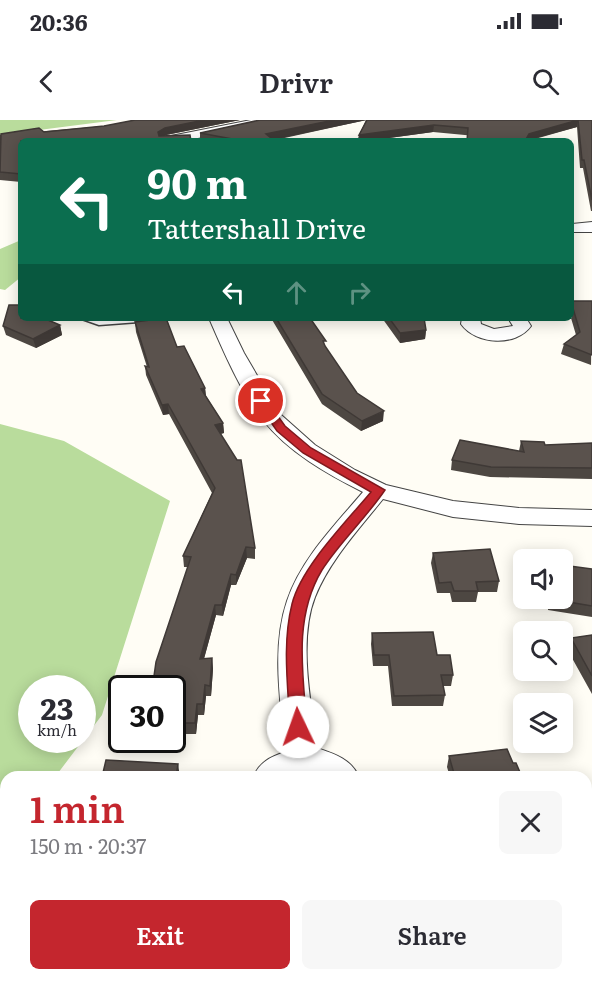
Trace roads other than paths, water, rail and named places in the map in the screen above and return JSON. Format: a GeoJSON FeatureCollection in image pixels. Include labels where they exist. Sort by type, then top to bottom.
{"type":"FeatureCollection","features":[{"type":"Feature","properties":{"kind":"street"},"geometry":{"type":"LineString","coordinates":[[183,138],[268,120]]}},
{"type":"Feature","properties":{"kind":"street"},"geometry":{"type":"LineString","coordinates":[[574,228],[592,226]]}},
{"type":"Feature","properties":{"kind":"street"},"geometry":{"type":"LineString","coordinates":[[219,321],[261,401],[281,428],[307,450],[347,475],[378,490],[411,500],[479,513],[592,518]]}},
{"type":"Feature","properties":{"kind":"street"},"geometry":{"type":"LineString","coordinates":[[470,321],[474,328],[498,335],[519,330],[522,326],[519,321]]}},
{"type":"Feature","properties":{"kind":"street"},"geometry":{"type":"LineString","coordinates":[[302,761],[294,643],[300,602],[317,568],[378,490]]}},
{"type":"Feature","properties":{"kind":"street"},"geometry":{"type":"LineString","coordinates":[[277,771],[288,764],[302,761],[330,766],[336,771]]}},
{"type":"Feature","properties":{"kind":"lane"},"geometry":{"type":"LineString","coordinates":[[95,321],[112,321]]}}]}
